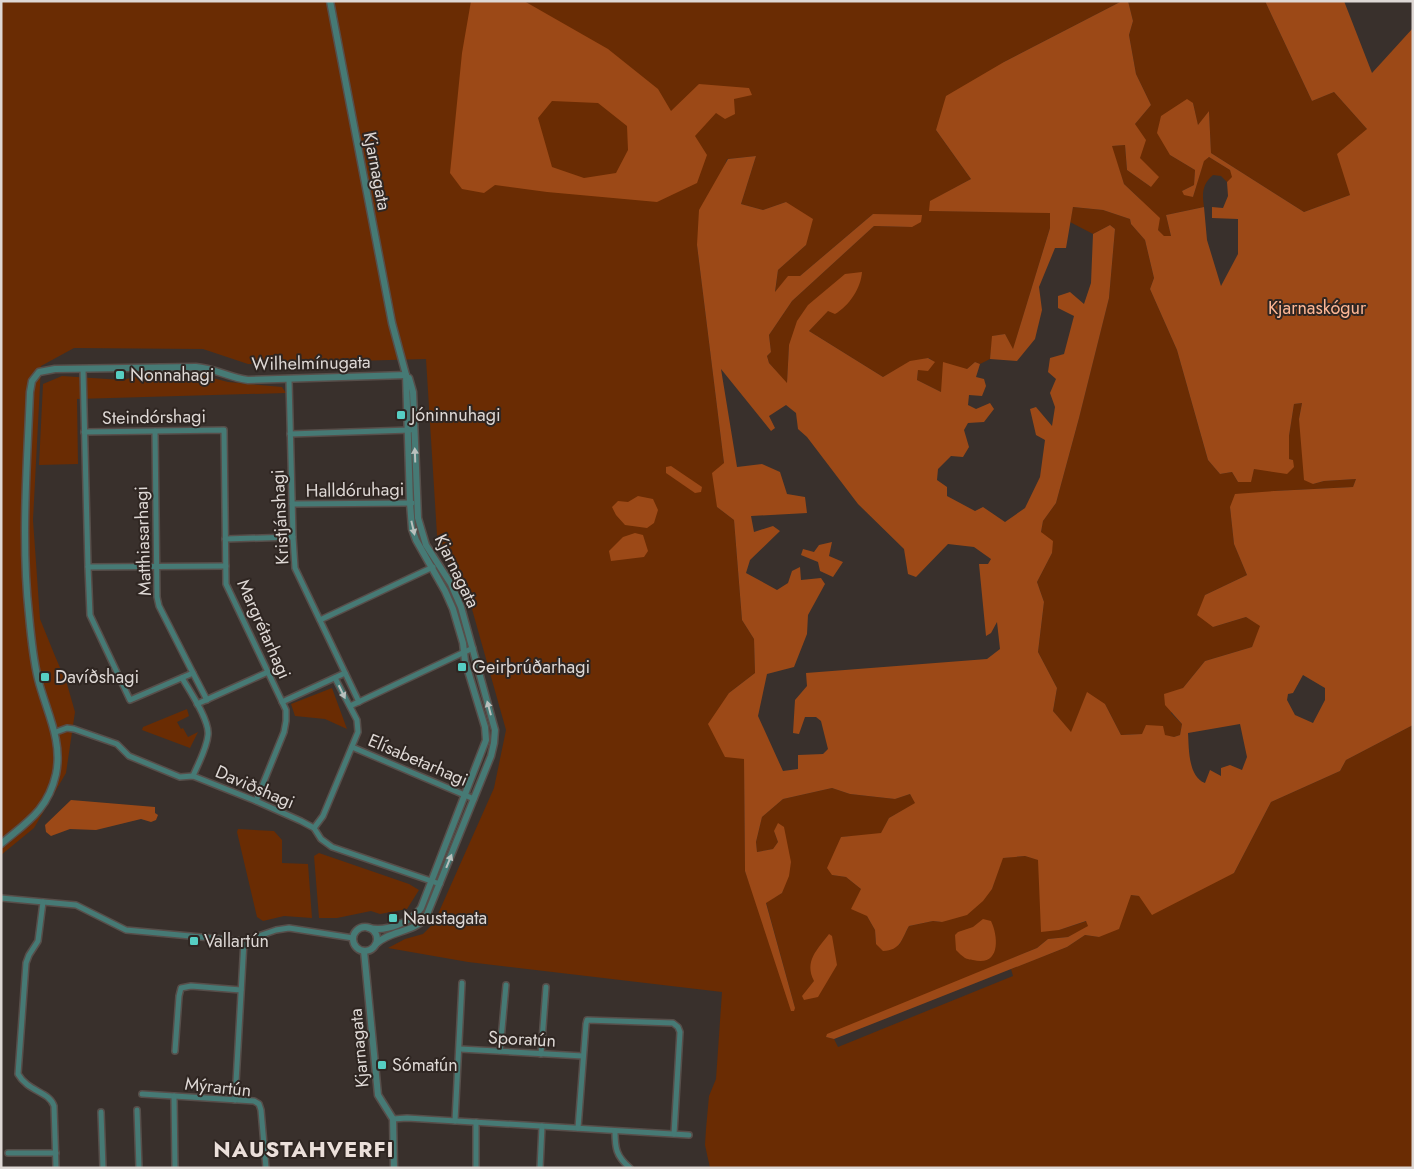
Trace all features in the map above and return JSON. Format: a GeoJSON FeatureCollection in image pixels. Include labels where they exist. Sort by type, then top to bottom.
{"type":"FeatureCollection","features":[{"type":"Feature","properties":{"kind":"street","name":"Kjarnagata"},"geometry":{"type":"LineString","coordinates":[[330,1],[392,323],[406,375],[418,518],[426,545],[451,584],[459,601],[495,730],[491,756],[424,920],[416,926],[387,937],[376,944]]}},
{"type":"Feature","properties":{"kind":"street","name":"Wilhelmínugata"},"geometry":{"type":"LineString","coordinates":[[56,732],[38,674],[33,649],[27,593],[25,519],[30,392],[32,381],[39,372],[50,369],[196,367],[207,368],[240,379],[289,380],[406,375]]}},
{"type":"Feature","properties":{"kind":"street"},"geometry":{"type":"LineString","coordinates":[[82,369],[90,616],[130,700],[193,673]]}},
{"type":"Feature","properties":{"kind":"street","name":"Kristjánshagi"},"geometry":{"type":"LineString","coordinates":[[289,380],[295,568],[359,702]]}},
{"type":"Feature","properties":{"kind":"street","name":"Steindórshagi"},"geometry":{"type":"LineString","coordinates":[[84,432],[224,430]]}},
{"type":"Feature","properties":{"kind":"street","name":"Margrétarhagi"},"geometry":{"type":"LineString","coordinates":[[224,430],[226,584],[286,710],[284,732],[256,801]]}},
{"type":"Feature","properties":{"kind":"street","name":"Kjarnagata"},"geometry":{"type":"LineString","coordinates":[[369,928],[376,929],[399,924],[412,918],[421,908],[466,796],[486,740],[485,727],[465,661],[463,643],[450,600],[414,535],[410,516],[411,430]]}},
{"type":"Feature","properties":{"kind":"street"},"geometry":{"type":"LineString","coordinates":[[290,434],[411,430]]}},
{"type":"Feature","properties":{"kind":"street","name":"Matthiasarhagi"},"geometry":{"type":"LineString","coordinates":[[155,431],[156,593],[159,606],[207,700]]}},
{"type":"Feature","properties":{"kind":"street","name":"Halldóruhagi"},"geometry":{"type":"LineString","coordinates":[[292,504],[417,503]]}},
{"type":"Feature","properties":{"kind":"street"},"geometry":{"type":"LineString","coordinates":[[226,539],[293,537]]}},
{"type":"Feature","properties":{"kind":"street"},"geometry":{"type":"LineString","coordinates":[[320,620],[438,564]]}},
{"type":"Feature","properties":{"kind":"street"},"geometry":{"type":"LineString","coordinates":[[88,567],[226,566]]}},
{"type":"Feature","properties":{"kind":"street"},"geometry":{"type":"LineString","coordinates":[[350,706],[473,648]]}},
{"type":"Feature","properties":{"kind":"street"},"geometry":{"type":"LineString","coordinates":[[197,704],[268,672]]}},
{"type":"Feature","properties":{"kind":"street"},"geometry":{"type":"LineString","coordinates":[[282,702],[345,673]]}},
{"type":"Feature","properties":{"kind":"street"},"geometry":{"type":"LineString","coordinates":[[182,678],[207,723],[208,735],[206,743],[193,776]]}},
{"type":"Feature","properties":{"kind":"street"},"geometry":{"type":"LineString","coordinates":[[314,828],[323,816],[358,728],[350,706],[335,678]]}},
{"type":"Feature","properties":{"kind":"street","name":"Daviðshagi"},"geometry":{"type":"LineString","coordinates":[[56,732],[67,728],[74,729],[117,744],[129,756],[180,777],[193,776],[306,823],[314,828],[324,842],[332,847],[440,884]]}},
{"type":"Feature","properties":{"kind":"street"},"geometry":{"type":"LineString","coordinates":[[1,844],[32,818],[50,795],[58,763],[56,732]]}},
{"type":"Feature","properties":{"kind":"street","name":"Elísabetarhagi"},"geometry":{"type":"LineString","coordinates":[[352,746],[474,799]]}},
{"type":"Feature","properties":{"kind":"street"},"geometry":{"type":"LineString","coordinates":[[1,898],[76,905],[126,930],[244,941],[276,930],[290,928],[353,938]]}},
{"type":"Feature","properties":{"kind":"street"},"geometry":{"type":"LineString","coordinates":[[43,902],[38,941],[26,963],[18,1074],[28,1086],[52,1100],[54,1106],[56,1168]]}},
{"type":"Feature","properties":{"kind":"street"},"geometry":{"type":"LineString","coordinates":[[366,927],[369,928],[375,933],[376,944],[371,949],[364,951],[358,949],[353,938],[358,930],[366,927]]}},
{"type":"Feature","properties":{"kind":"street"},"geometry":{"type":"LineString","coordinates":[[235,1100],[244,941]]}},
{"type":"Feature","properties":{"kind":"street","name":"Kjarnagata"},"geometry":{"type":"LineString","coordinates":[[364,951],[378,1095],[393,1120],[394,1168]]}},
{"type":"Feature","properties":{"kind":"street"},"geometry":{"type":"LineString","coordinates":[[455,1121],[462,983]]}},
{"type":"Feature","properties":{"kind":"street"},"geometry":{"type":"LineString","coordinates":[[500,1051],[506,985]]}},
{"type":"Feature","properties":{"kind":"street"},"geometry":{"type":"LineString","coordinates":[[175,1051],[181,988],[191,986],[241,990]]}},
{"type":"Feature","properties":{"kind":"street"},"geometry":{"type":"LineString","coordinates":[[541,1054],[546,987]]}},
{"type":"Feature","properties":{"kind":"street"},"geometry":{"type":"LineString","coordinates":[[578,1128],[583,1056],[588,1020],[674,1024],[680,1032],[674,1134]]}},
{"type":"Feature","properties":{"kind":"street","name":"Sporatún"},"geometry":{"type":"LineString","coordinates":[[460,1049],[583,1056]]}},
{"type":"Feature","properties":{"kind":"street","name":"Mýrartún"},"geometry":{"type":"LineString","coordinates":[[142,1094],[235,1100],[259,1104],[266,1168]]}},
{"type":"Feature","properties":{"kind":"street"},"geometry":{"type":"LineString","coordinates":[[174,1096],[175,1168]]}},
{"type":"Feature","properties":{"kind":"street"},"geometry":{"type":"LineString","coordinates":[[137,1110],[139,1168]]}},
{"type":"Feature","properties":{"kind":"street"},"geometry":{"type":"LineString","coordinates":[[100,1112],[103,1168]]}},
{"type":"Feature","properties":{"kind":"street"},"geometry":{"type":"LineString","coordinates":[[393,1120],[407,1118],[689,1135]]}},
{"type":"Feature","properties":{"kind":"street"},"geometry":{"type":"LineString","coordinates":[[476,1122],[476,1168]]}},
{"type":"Feature","properties":{"kind":"street"},"geometry":{"type":"LineString","coordinates":[[540,1168],[542,1126]]}},
{"type":"Feature","properties":{"kind":"street"},"geometry":{"type":"LineString","coordinates":[[615,1130],[616,1150],[630,1168]]}},
{"type":"Feature","properties":{"kind":"street"},"geometry":{"type":"LineString","coordinates":[[8,1153],[56,1153]]}},
{"type":"Feature","properties":{"kind":"shaded area"},"geometry":{"type":"Polygon","coordinates":[[[1,1],[1122,1],[1004,62],[936,130],[971,179],[931,201],[930,211],[1050,212],[1050,228],[1013,350],[1005,334],[993,336],[990,359],[980,364],[975,362],[941,392],[917,380],[918,370],[934,362],[929,358],[910,362],[883,377],[809,331],[862,273],[789,345],[787,384],[769,363],[767,356],[771,352],[769,335],[792,301],[874,226],[912,227],[873,214],[800,276],[775,293],[778,270],[806,245],[786,202],[763,210],[741,204],[756,156],[727,159],[697,245],[724,463],[717,507],[734,520],[742,620],[754,639],[755,673],[729,693],[744,758],[745,871],[795,1008],[766,902],[782,893],[791,862],[774,831],[778,842],[773,849],[757,852],[756,842],[762,817],[783,799],[832,788],[850,794],[895,799],[910,794],[916,803],[889,818],[881,834],[841,837],[832,875],[846,877],[861,889],[867,916],[875,930],[876,944],[899,945],[909,926],[933,921],[942,922],[992,889],[1002,858],[1025,856],[1039,860],[1059,930],[1087,921],[1089,927],[1068,937],[1048,939],[1037,948],[826,1037],[834,1039],[838,1047],[1013,976],[1011,969],[1067,947],[1085,935],[1099,937],[1131,895],[1139,896],[1234,873],[1271,802],[1340,771],[1346,760],[1413,725],[1413,1168],[710,1168],[705,1145],[706,1129],[709,1096],[716,1079],[722,992],[468,962],[388,948],[405,939],[423,934],[434,923],[494,788],[506,730],[470,602],[437,535],[426,359],[248,364],[203,349],[74,348],[41,366],[33,520],[40,619],[67,684],[75,712],[66,773],[34,828],[1,855],[1,1]]]}},
{"type":"Feature","properties":{"kind":"shaded area"},"geometry":{"type":"Polygon","coordinates":[[[1128,1],[1265,1],[1312,101],[1334,92],[1367,129],[1350,195],[1304,212],[1211,153],[1209,111],[1198,126],[1193,103],[1170,155],[1195,170],[1194,185],[1182,191],[1193,197],[1204,160],[1209,157],[1230,170],[1233,177],[1227,182],[1221,176],[1213,175],[1209,179],[1204,190],[1204,207],[1166,215],[1171,236],[1164,237],[1140,199],[1124,184],[1111,146],[1125,145],[1127,170],[1151,187],[1140,158],[1135,124],[1151,105],[1136,74],[1129,35],[1133,21],[1128,1]]]}},
{"type":"Feature","properties":{"kind":"shaded area"},"geometry":{"type":"Polygon","coordinates":[[[1073,207],[1103,210],[1130,219],[1131,224],[1145,240],[1154,278],[1150,289],[1177,350],[1208,460],[1220,474],[1232,472],[1238,482],[1250,482],[1254,469],[1293,460],[1289,459],[1289,436],[1294,404],[1302,403],[1299,419],[1313,484],[1324,481],[1356,479],[1353,487],[1274,491],[1230,507],[1234,544],[1247,575],[1205,595],[1213,627],[1246,617],[1261,626],[1252,647],[1205,661],[1183,688],[1171,713],[1182,724],[1180,735],[1174,737],[1142,734],[1121,735],[1105,704],[1071,733],[1053,711],[1057,688],[1038,652],[1044,602],[1037,582],[1052,553],[1041,532],[1043,521],[1056,503],[1109,298],[1115,229],[1110,225],[1093,234],[1070,222],[1073,207]]]}},
{"type":"Feature","properties":{"kind":"shaded area"},"geometry":{"type":"Polygon","coordinates":[[[148,374],[201,375],[228,382],[282,387],[286,393],[77,399],[78,464],[39,465],[43,384],[62,376],[122,380],[148,374]]]}},
{"type":"Feature","properties":{"kind":"shaded area"},"geometry":{"type":"Polygon","coordinates":[[[332,688],[347,729],[325,719],[295,716],[291,704],[332,688]]]}},
{"type":"Feature","properties":{"kind":"shaded area"},"geometry":{"type":"Polygon","coordinates":[[[187,709],[189,716],[177,722],[188,737],[198,732],[190,748],[142,730],[143,727],[187,709]]]}},
{"type":"Feature","properties":{"kind":"shaded area"},"geometry":{"type":"Polygon","coordinates":[[[238,829],[274,831],[282,840],[282,863],[308,864],[312,918],[284,916],[263,921],[257,917],[237,832],[238,829]]]}},
{"type":"Feature","properties":{"kind":"shaded area"},"geometry":{"type":"Polygon","coordinates":[[[319,853],[409,884],[419,890],[407,909],[380,914],[371,911],[337,918],[319,918],[314,856],[319,853]]]}},
{"type":"Feature","properties":{"kind":"green space"},"geometry":{"type":"Polygon","coordinates":[[[471,1],[524,1],[608,49],[658,89],[671,111],[699,84],[749,88],[752,95],[734,99],[735,114],[725,119],[716,113],[695,136],[707,155],[697,183],[657,202],[547,192],[495,185],[484,193],[462,189],[450,173],[462,53],[471,1]],[[552,101],[538,118],[552,167],[584,178],[616,173],[628,150],[627,126],[598,103],[552,101]]]}},
{"type":"Feature","properties":{"kind":"green space","name":"Kjarnaskógur"},"geometry":{"type":"Polygon","coordinates":[[[1122,1],[1128,1],[1133,21],[1129,35],[1136,74],[1151,105],[1135,124],[1146,140],[1140,158],[1159,177],[1151,187],[1127,170],[1125,145],[1112,146],[1124,184],[1160,218],[1158,230],[1164,236],[1171,236],[1166,215],[1204,207],[1207,240],[1221,286],[1238,254],[1238,219],[1212,218],[1212,207],[1223,208],[1228,196],[1227,182],[1232,177],[1230,170],[1209,157],[1204,161],[1193,197],[1184,195],[1182,191],[1194,185],[1195,170],[1170,155],[1157,133],[1161,116],[1187,99],[1193,103],[1198,125],[1209,111],[1211,153],[1304,212],[1350,195],[1337,154],[1367,129],[1334,92],[1312,101],[1265,1],[1344,1],[1372,73],[1413,28],[1413,725],[1346,760],[1340,771],[1271,802],[1234,873],[1152,915],[1139,896],[1131,895],[1119,929],[1099,937],[1085,935],[1067,947],[834,1039],[826,1037],[827,1034],[1037,948],[1048,939],[1068,937],[1088,926],[1086,921],[1059,930],[1041,932],[1038,860],[1025,856],[1003,858],[992,889],[983,901],[967,915],[942,922],[933,921],[909,926],[902,940],[894,949],[883,951],[876,944],[875,930],[867,916],[851,909],[861,889],[846,877],[832,875],[827,868],[841,837],[881,833],[889,818],[915,803],[910,794],[895,799],[850,794],[832,788],[783,799],[762,817],[756,842],[757,852],[773,849],[778,842],[774,831],[778,823],[784,827],[791,862],[789,876],[782,893],[766,903],[795,1008],[794,1011],[791,1011],[745,871],[744,759],[725,757],[708,724],[729,693],[755,673],[754,639],[742,620],[734,520],[717,507],[712,473],[724,463],[697,245],[699,210],[728,159],[756,156],[741,204],[763,210],[786,202],[813,219],[806,245],[778,270],[775,292],[788,276],[800,276],[873,214],[922,215],[921,222],[912,227],[874,226],[792,301],[769,335],[771,352],[767,356],[769,363],[787,383],[789,345],[797,321],[808,305],[845,274],[862,272],[857,290],[849,301],[835,314],[828,311],[809,331],[883,377],[910,361],[928,358],[935,362],[928,371],[918,370],[917,380],[941,392],[943,362],[967,369],[975,362],[980,364],[976,377],[984,379],[986,386],[982,396],[969,395],[968,405],[976,409],[990,403],[994,409],[984,422],[968,423],[964,430],[969,447],[963,457],[951,456],[938,469],[937,480],[947,487],[947,496],[975,511],[983,507],[1005,522],[1025,508],[1040,477],[1045,440],[1036,435],[1030,409],[1036,407],[1052,426],[1055,407],[1050,393],[1056,379],[1048,372],[1050,358],[1064,354],[1074,316],[1058,308],[1058,296],[1070,292],[1084,304],[1091,283],[1093,234],[1110,225],[1115,229],[1109,298],[1056,503],[1043,521],[1041,532],[1053,541],[1052,553],[1037,582],[1044,602],[1038,652],[1057,688],[1053,711],[1071,732],[1087,692],[1105,704],[1121,735],[1142,734],[1146,725],[1163,726],[1165,735],[1174,737],[1180,735],[1182,724],[1165,705],[1164,694],[1183,688],[1205,661],[1252,647],[1260,626],[1246,617],[1213,627],[1197,615],[1205,595],[1247,575],[1234,544],[1230,507],[1235,494],[1353,487],[1356,479],[1324,481],[1313,484],[1304,480],[1299,419],[1302,403],[1294,404],[1289,436],[1289,459],[1293,460],[1294,467],[1287,474],[1254,469],[1251,482],[1238,482],[1232,472],[1220,474],[1208,460],[1177,350],[1150,289],[1154,278],[1145,240],[1131,224],[1130,219],[1103,210],[1073,207],[1066,248],[1055,248],[1039,287],[1042,310],[1035,339],[1017,361],[990,359],[992,336],[1005,334],[1013,349],[1050,228],[1050,213],[929,211],[930,201],[971,179],[936,130],[946,96],[1004,62],[1122,1]],[[721,369],[737,467],[762,464],[780,472],[787,494],[805,497],[807,513],[751,516],[754,532],[773,526],[780,531],[750,560],[746,573],[777,590],[788,583],[792,571],[800,567],[801,580],[821,578],[825,584],[808,615],[807,634],[794,667],[767,674],[758,716],[783,771],[798,769],[798,755],[823,754],[828,749],[821,721],[816,717],[805,717],[799,734],[793,733],[795,700],[807,686],[806,673],[987,659],[1000,649],[997,622],[991,633],[986,636],[979,564],[988,564],[991,559],[974,547],[948,544],[916,577],[908,574],[904,549],[858,504],[807,437],[798,429],[796,413],[786,405],[769,416],[775,428],[771,431],[721,369]],[[1303,675],[1293,693],[1288,694],[1287,700],[1295,715],[1313,723],[1325,700],[1325,688],[1303,675]],[[1240,724],[1188,733],[1190,761],[1199,780],[1205,783],[1210,770],[1221,776],[1221,768],[1230,765],[1242,770],[1247,757],[1240,724]]]}},
{"type":"Feature","properties":{"kind":"green space"},"geometry":{"type":"Polygon","coordinates":[[[671,466],[702,487],[701,492],[695,493],[666,473],[666,467],[671,466]]]}},
{"type":"Feature","properties":{"kind":"green space"},"geometry":{"type":"Polygon","coordinates":[[[638,496],[653,499],[658,510],[654,523],[647,528],[625,525],[612,507],[618,501],[628,502],[638,496]]]}},
{"type":"Feature","properties":{"kind":"green space"},"geometry":{"type":"Polygon","coordinates":[[[635,533],[643,535],[648,551],[644,557],[611,561],[609,551],[623,537],[635,533]]]}},
{"type":"Feature","properties":{"kind":"green space"},"geometry":{"type":"Polygon","coordinates":[[[832,542],[829,556],[843,562],[833,577],[820,571],[818,562],[801,555],[803,549],[814,552],[819,545],[832,542]]]}},
{"type":"Feature","properties":{"kind":"green space"},"geometry":{"type":"Polygon","coordinates":[[[71,800],[155,807],[155,813],[158,815],[156,820],[151,822],[141,819],[96,830],[70,829],[51,836],[46,832],[45,825],[71,800]]]}},
{"type":"Feature","properties":{"kind":"green space"},"geometry":{"type":"Polygon","coordinates":[[[983,919],[991,921],[994,928],[996,943],[993,955],[982,961],[966,958],[956,950],[955,935],[958,932],[973,927],[983,919]]]}},
{"type":"Feature","properties":{"kind":"green space"},"geometry":{"type":"Polygon","coordinates":[[[829,934],[832,936],[837,965],[818,997],[804,1000],[802,996],[814,981],[810,967],[813,956],[829,934]]]}},
{"type":"Feature","properties":{"kind":"place","name":"Nonnahagi"},"geometry":{"type":"Point","coordinates":[120,375]}},
{"type":"Feature","properties":{"kind":"place","name":"Jóninnuhagi"},"geometry":{"type":"Point","coordinates":[401,415]}},
{"type":"Feature","properties":{"kind":"place","name":"Geirþrúðarhagi"},"geometry":{"type":"Point","coordinates":[462,667]}},
{"type":"Feature","properties":{"kind":"place","name":"Davíðshagi"},"geometry":{"type":"Point","coordinates":[45,677]}},
{"type":"Feature","properties":{"kind":"place","name":"Naustagata"},"geometry":{"type":"Point","coordinates":[393,918]}},
{"type":"Feature","properties":{"kind":"place","name":"Vallartún"},"geometry":{"type":"Point","coordinates":[194,941]}},
{"type":"Feature","properties":{"kind":"place","name":"Sómatún"},"geometry":{"type":"Point","coordinates":[382,1065]}},
{"type":"Feature","properties":{"kind":"district","name":"NAUSTAHVERFI"},"geometry":{"type":"Point","coordinates":[304,1149]}}]}
